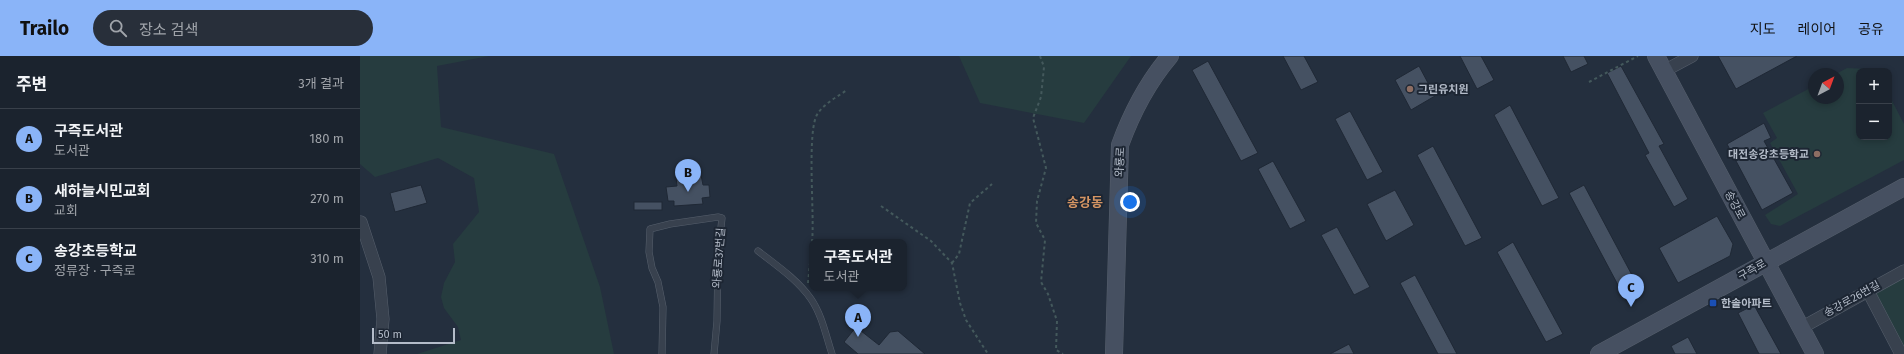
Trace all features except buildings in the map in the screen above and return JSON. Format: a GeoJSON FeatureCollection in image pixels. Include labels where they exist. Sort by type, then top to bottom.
{"type":"FeatureCollection","features":[{"type":"Feature","properties":{"kind":"main road","name":"와룡로"},"geometry":{"type":"LineString","coordinates":[[1114,354],[1120,144],[1130,116],[1155,74],[1170,56]]}},
{"type":"Feature","properties":{"kind":"main road","name":"송강로"},"geometry":{"type":"LineString","coordinates":[[1656,56],[1765,263],[1815,354]]}},
{"type":"Feature","properties":{"kind":"main road","name":"구즉로"},"geometry":{"type":"LineString","coordinates":[[1599,354],[1904,187]]}},
{"type":"Feature","properties":{"kind":"street"},"geometry":{"type":"LineString","coordinates":[[1664,71],[1692,56]]}},
{"type":"Feature","properties":{"kind":"street"},"geometry":{"type":"LineString","coordinates":[[361,222],[379,277],[383,319],[380,354]]}},
{"type":"Feature","properties":{"kind":"street","name":"송강로26번길"},"geometry":{"type":"LineString","coordinates":[[1801,328],[1904,271]]}},
{"type":"Feature","properties":{"kind":"street"},"geometry":{"type":"LineString","coordinates":[[1868,291],[1901,354]]}},
{"type":"Feature","properties":{"kind":"lane","name":"와룡로37번길"},"geometry":{"type":"LineString","coordinates":[[662,354],[663,307],[658,282],[652,268],[649,252],[650,228],[718,217],[722,218],[718,255],[717,321],[714,354]]}},
{"type":"Feature","properties":{"kind":"lane"},"geometry":{"type":"LineString","coordinates":[[758,252],[773,262],[811,299],[823,325],[832,354]]}},
{"type":"Feature","properties":{"kind":"path"},"geometry":{"type":"LineString","coordinates":[[1040,56],[1044,67],[1041,97],[1033,118],[1046,168],[1037,201],[1036,223],[1045,240],[1040,282],[1048,294],[1057,322],[1056,350],[1063,354]]}},
{"type":"Feature","properties":{"kind":"path"},"geometry":{"type":"LineString","coordinates":[[1589,82],[1638,56]]}},
{"type":"Feature","properties":{"kind":"path"},"geometry":{"type":"LineString","coordinates":[[812,239],[814,223],[812,136],[817,114],[826,104],[847,90]]}},
{"type":"Feature","properties":{"kind":"path"},"geometry":{"type":"LineString","coordinates":[[952,263],[959,254],[970,203],[992,184]]}},
{"type":"Feature","properties":{"kind":"path"},"geometry":{"type":"LineString","coordinates":[[881,206],[931,241],[952,263],[960,303],[966,320],[988,354]]}},
{"type":"Feature","properties":{"kind":"path"},"geometry":{"type":"LineString","coordinates":[[807,295],[809,274]]}},
{"type":"Feature","properties":{"kind":"green space"},"geometry":{"type":"Polygon","coordinates":[[[360,56],[489,56],[437,66],[441,127],[554,154],[600,287],[614,354],[417,354],[461,340],[458,327],[444,308],[441,297],[444,283],[455,262],[453,244],[479,212],[474,178],[438,158],[375,177],[360,164],[360,56]]]}},
{"type":"Feature","properties":{"kind":"green space"},"geometry":{"type":"Polygon","coordinates":[[[959,56],[1131,56],[1084,123],[980,103],[959,56]]]}},
{"type":"Feature","properties":{"kind":"green space"},"geometry":{"type":"Polygon","coordinates":[[[1847,68],[1856,68],[1856,140],[1892,140],[1892,101],[1904,124],[1904,160],[1780,226],[1771,224],[1765,215],[1798,194],[1770,143],[1777,138],[1763,113],[1808,89],[1808,104],[1844,104],[1844,70],[1847,68]]]}},
{"type":"Feature","properties":{"kind":"green space"},"geometry":{"type":"Polygon","coordinates":[[[1904,278],[1904,348],[1876,297],[1877,292],[1904,278]]]}},
{"type":"Feature","properties":{"kind":"place","name":"그린유치원"},"geometry":{"type":"Point","coordinates":[1410,89]}},
{"type":"Feature","properties":{"kind":"place","name":"대전송강초등학교"},"geometry":{"type":"Point","coordinates":[1817,154]}},
{"type":"Feature","properties":{"kind":"place","name":"새하늘시민교회"},"geometry":{"type":"Point","coordinates":[688,192]}},
{"type":"Feature","properties":{"kind":"place","name":"한솔아파트"},"geometry":{"type":"Point","coordinates":[1713,303]}},
{"type":"Feature","properties":{"kind":"place","name":"송강초등학교"},"geometry":{"type":"Point","coordinates":[1631,307]}},
{"type":"Feature","properties":{"kind":"place","name":"구즉도서관"},"geometry":{"type":"Point","coordinates":[858,337]}},
{"type":"Feature","properties":{"kind":"district","name":"송강동"},"geometry":{"type":"Point","coordinates":[1085,202]}}]}
